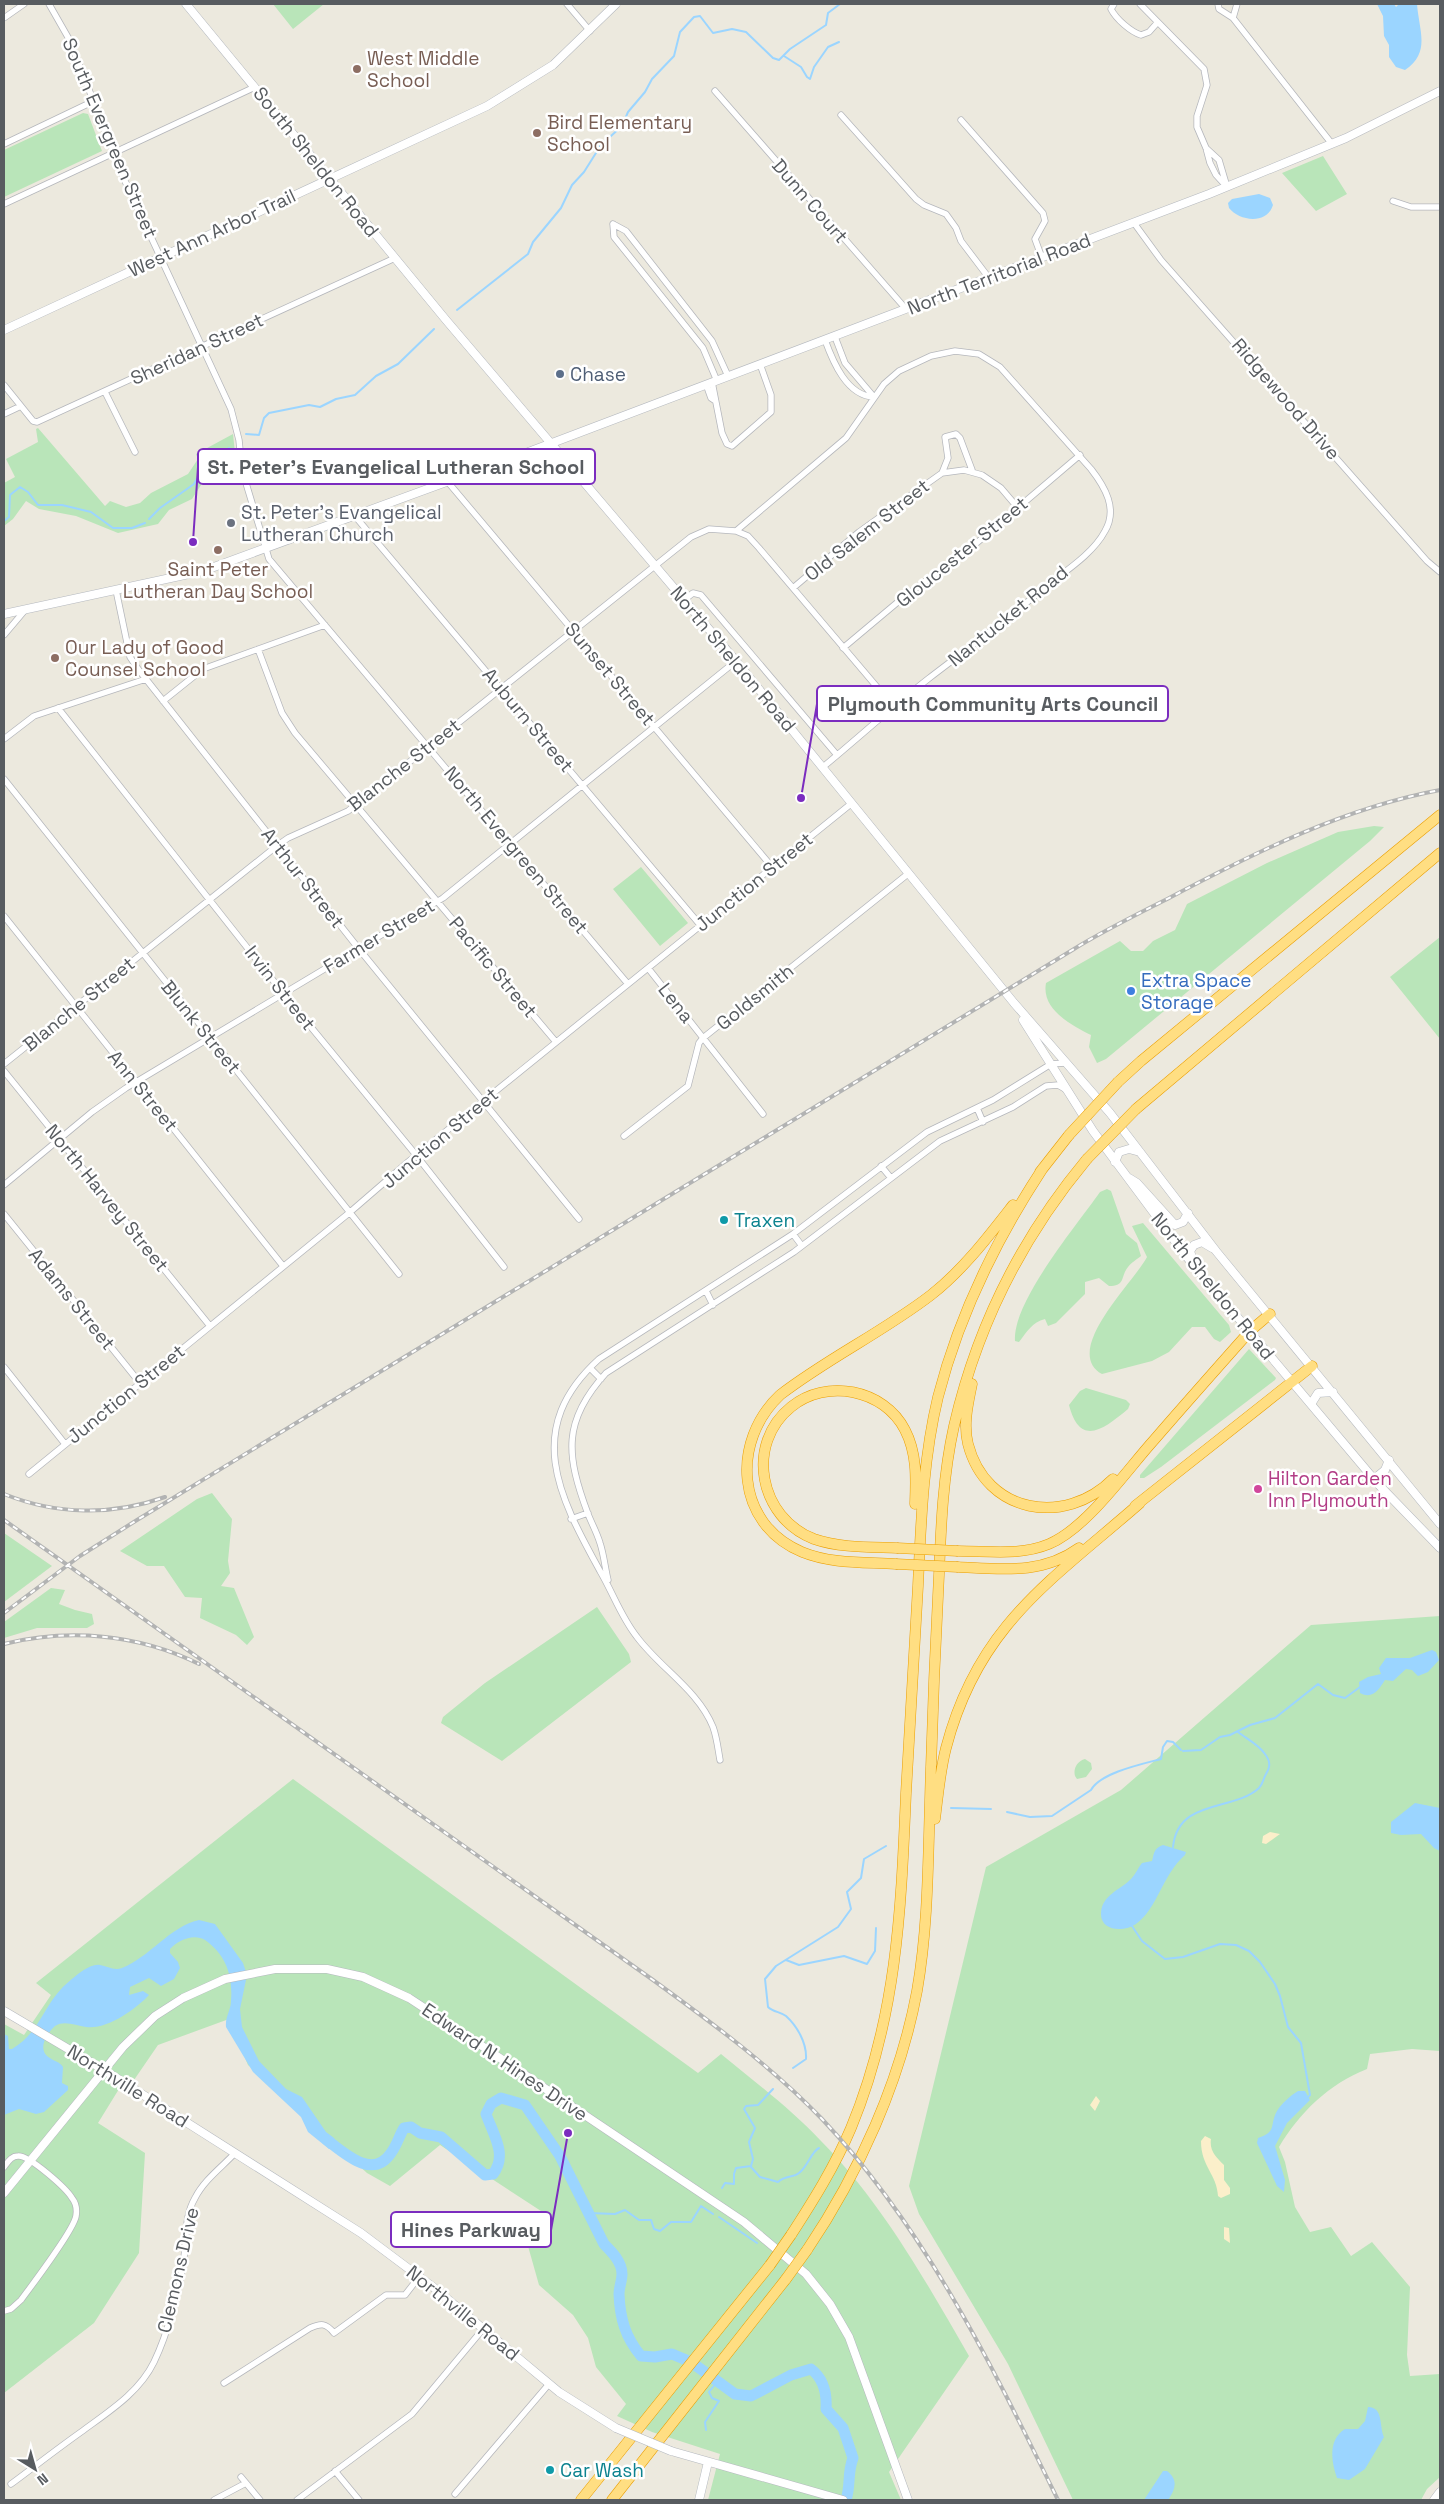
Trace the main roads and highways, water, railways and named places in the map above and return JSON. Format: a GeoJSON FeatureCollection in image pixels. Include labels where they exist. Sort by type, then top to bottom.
{"type":"FeatureCollection","features":[{"type":"Feature","properties":{"kind":"highway"},"geometry":{"type":"LineString","coordinates":[[1140,1503],[1072,1552],[1051,1563],[1015,1570],[843,1561],[815,1556],[790,1546],[774,1534],[755,1507],[747,1480],[746,1458],[753,1431],[764,1412],[780,1395],[914,1307],[948,1281],[974,1255],[1069,1135],[1118,1082],[1440,815]]}},
{"type":"Feature","properties":{"kind":"highway"},"geometry":{"type":"LineString","coordinates":[[612,2500],[807,2250],[830,2215],[855,2167],[891,2084],[909,2027],[917,1990],[923,1946],[928,1874],[934,1658],[944,1495],[954,1425],[967,1378],[1002,1288],[1030,1236],[1063,1188],[1087,1159],[1136,1109],[1440,853]]}},
{"type":"Feature","properties":{"kind":"highway"},"geometry":{"type":"LineString","coordinates":[[581,2500],[684,2374],[791,2236],[817,2194],[851,2127],[873,2063],[890,1996],[901,1908],[923,1488],[938,1397],[959,1333],[983,1272],[1043,1168]]}},
{"type":"Feature","properties":{"kind":"highway"},"geometry":{"type":"LineString","coordinates":[[918,1589],[914,1538],[916,1466],[910,1440],[901,1423],[876,1400],[853,1392],[837,1390],[820,1392],[798,1402],[779,1418],[770,1432],[765,1448],[764,1480],[769,1496],[777,1510],[794,1528],[814,1539],[833,1543],[897,1548],[958,1551],[1005,1552],[1034,1549],[1064,1536],[1089,1514],[1250,1331],[1270,1314]]}},
{"type":"Feature","properties":{"kind":"highway"},"geometry":{"type":"LineString","coordinates":[[983,1333],[967,1406],[966,1435],[970,1453],[979,1470],[989,1484],[1004,1496],[1020,1503],[1037,1507],[1058,1508],[1081,1502],[1104,1487],[1155,1438]]}},
{"type":"Feature","properties":{"kind":"highway"},"geometry":{"type":"LineString","coordinates":[[928,1874],[946,1750],[961,1702],[984,1657],[1006,1624],[1029,1599],[1140,1503],[1312,1366]]}},
{"type":"Feature","properties":{"kind":"main road","name":"South Sheldon Road"},"geometry":{"type":"LineString","coordinates":[[186,4],[446,320]]}},
{"type":"Feature","properties":{"kind":"main road","name":"West Ann Arbor Trail"},"geometry":{"type":"LineString","coordinates":[[4,330],[507,96],[553,65],[616,4]]}},
{"type":"Feature","properties":{"kind":"main road","name":"North Territorial Road"},"geometry":{"type":"LineString","coordinates":[[4,614],[193,574],[266,548],[834,337],[1227,187],[1395,116],[1440,91]]}},
{"type":"Feature","properties":{"kind":"main road","name":"North Sheldon Road"},"geometry":{"type":"LineString","coordinates":[[446,320],[736,661],[1014,1003],[1110,1113],[1216,1251],[1270,1314],[1440,1524]]}},
{"type":"Feature","properties":{"kind":"main road","name":"North Sheldon Road"},"geometry":{"type":"LineString","coordinates":[[1014,1003],[1068,1092],[1115,1162],[1196,1268],[1374,1479],[1440,1548]]}},
{"type":"Feature","properties":{"kind":"main road"},"geometry":{"type":"LineString","coordinates":[[1115,1162],[1119,1152],[1124,1150],[1140,1152]]}},
{"type":"Feature","properties":{"kind":"main road"},"geometry":{"type":"LineString","coordinates":[[1126,1176],[1138,1183],[1175,1225],[1183,1222],[1188,1213]]}},
{"type":"Feature","properties":{"kind":"main road"},"geometry":{"type":"LineString","coordinates":[[1196,1268],[1190,1251],[1194,1245],[1202,1242],[1216,1251]]}},
{"type":"Feature","properties":{"kind":"main road"},"geometry":{"type":"LineString","coordinates":[[1311,1404],[1318,1393],[1333,1392]]}},
{"type":"Feature","properties":{"kind":"main road"},"geometry":{"type":"LineString","coordinates":[[1374,1479],[1385,1470],[1389,1460]]}},
{"type":"Feature","properties":{"kind":"main road","name":"Edward N. Hines Drive"},"geometry":{"type":"LineString","coordinates":[[4,2193],[104,2070],[135,2035],[163,2010],[199,1989],[248,1973],[295,1968],[344,1972],[382,1984],[481,2045],[763,2236],[812,2280],[839,2318],[859,2360],[884,2439],[908,2500]]}},
{"type":"Feature","properties":{"kind":"main road","name":"Northville Road"},"geometry":{"type":"LineString","coordinates":[[4,2011],[104,2070],[361,2233],[419,2276],[549,2384],[616,2428],[672,2451],[843,2500]]}},
{"type":"Feature","properties":{"kind":"main road"},"geometry":{"type":"LineString","coordinates":[[699,2500],[708,2462]]}},
{"type":"Feature","properties":{"kind":"main road"},"geometry":{"type":"LineString","coordinates":[[1434,2500],[1440,2492]]}},
{"type":"Feature","properties":{"kind":"water"},"geometry":{"type":"Polygon","coordinates":[[[1377,4],[1394,4],[1396,7],[1399,4],[1417,4],[1422,40],[1421,48],[1413,63],[1405,70],[1396,67],[1389,57],[1389,45],[1384,36],[1383,16],[1377,4]]]}},
{"type":"Feature","properties":{"kind":"water"},"geometry":{"type":"Polygon","coordinates":[[[1259,194],[1270,198],[1273,205],[1265,216],[1253,219],[1246,218],[1239,216],[1229,208],[1228,203],[1232,199],[1259,194]]]}},
{"type":"Feature","properties":{"kind":"water"},"geometry":{"type":"Polygon","coordinates":[[[1432,1650],[1436,1652],[1439,1660],[1428,1672],[1418,1676],[1412,1670],[1406,1669],[1393,1681],[1385,1680],[1378,1690],[1372,1694],[1365,1695],[1360,1693],[1359,1682],[1368,1677],[1381,1674],[1379,1668],[1386,1658],[1410,1658],[1432,1650]]]}},
{"type":"Feature","properties":{"kind":"water"},"geometry":{"type":"Polygon","coordinates":[[[1415,1803],[1440,1808],[1440,1851],[1434,1848],[1421,1834],[1401,1835],[1391,1833],[1391,1822],[1415,1803]]]}},
{"type":"Feature","properties":{"kind":"water"},"geometry":{"type":"Polygon","coordinates":[[[1163,1845],[1186,1852],[1171,1872],[1150,1909],[1131,1927],[1114,1929],[1104,1924],[1101,1913],[1108,1897],[1131,1879],[1142,1863],[1152,1861],[1156,1849],[1163,1845]]]}},
{"type":"Feature","properties":{"kind":"water"},"geometry":{"type":"Polygon","coordinates":[[[199,1920],[215,1924],[243,1963],[247,1975],[240,2009],[242,2027],[259,2061],[286,2089],[302,2097],[326,2132],[334,2138],[338,2149],[329,2149],[308,2132],[301,2117],[253,2072],[226,2027],[231,2004],[231,1983],[227,1966],[212,1946],[205,1940],[196,1937],[182,1940],[170,1949],[170,1953],[178,1962],[180,1968],[174,1979],[161,1986],[149,1978],[130,1987],[129,1995],[143,1991],[149,1995],[137,2006],[120,2017],[112,2022],[94,2027],[67,2023],[55,2026],[46,2037],[43,2046],[44,2051],[46,2055],[63,2067],[62,2083],[68,2086],[68,2090],[44,2112],[36,2114],[19,2109],[4,2115],[4,2034],[8,2036],[9,2049],[12,2049],[28,2036],[62,1988],[80,1973],[95,1965],[116,1969],[122,1968],[142,1957],[178,1929],[199,1920]]]}},
{"type":"Feature","properties":{"kind":"water"},"geometry":{"type":"Polygon","coordinates":[[[1298,2091],[1305,2091],[1310,2100],[1287,2123],[1275,2146],[1285,2180],[1284,2192],[1277,2186],[1257,2143],[1258,2138],[1271,2130],[1279,2108],[1298,2091]]]}},
{"type":"Feature","properties":{"kind":"water"},"geometry":{"type":"Polygon","coordinates":[[[1368,2407],[1377,2410],[1384,2437],[1365,2469],[1349,2480],[1337,2478],[1332,2458],[1333,2445],[1340,2433],[1345,2429],[1358,2429],[1365,2421],[1368,2407]]]}},
{"type":"Feature","properties":{"kind":"water"},"geometry":{"type":"Polygon","coordinates":[[[1163,2471],[1171,2474],[1175,2485],[1168,2500],[1144,2500],[1163,2471]]]}},
{"type":"Feature","properties":{"kind":"waterway"},"geometry":{"type":"LineString","coordinates":[[457,310],[528,254],[533,242],[561,208],[572,185],[584,172],[601,145],[622,126],[628,112],[645,92],[652,79],[674,56],[680,32],[694,17],[700,16],[713,33],[732,29],[746,32],[773,58],[779,60],[790,49],[826,25],[828,13],[840,4]]}},
{"type":"Feature","properties":{"kind":"waterway"},"geometry":{"type":"LineString","coordinates":[[784,56],[801,67],[810,79],[814,67],[828,47],[839,42]]}},
{"type":"Feature","properties":{"kind":"waterway"},"geometry":{"type":"LineString","coordinates":[[246,434],[259,435],[264,418],[269,413],[309,405],[320,407],[336,399],[355,395],[376,376],[398,364],[434,329]]}},
{"type":"Feature","properties":{"kind":"waterway"},"geometry":{"type":"LineString","coordinates":[[149,519],[160,508],[194,484],[205,464],[229,448]]}},
{"type":"Feature","properties":{"kind":"waterway"},"geometry":{"type":"LineString","coordinates":[[4,521],[9,517],[10,495],[20,487],[28,492],[38,505],[62,505],[91,512],[113,528],[132,528],[145,523]]}},
{"type":"Feature","properties":{"kind":"waterway"},"geometry":{"type":"LineString","coordinates":[[1183,1751],[1201,1750],[1220,1737],[1230,1735],[1250,1725],[1275,1718],[1318,1684],[1333,1695],[1345,1698],[1360,1687]]}},
{"type":"Feature","properties":{"kind":"waterway"},"geometry":{"type":"LineString","coordinates":[[1173,1847],[1177,1831],[1185,1820],[1208,1808],[1248,1795],[1261,1785],[1269,1767],[1269,1762],[1260,1748],[1238,1732]]}},
{"type":"Feature","properties":{"kind":"waterway"},"geometry":{"type":"LineString","coordinates":[[1007,1812],[1030,1817],[1052,1816],[1112,1774],[1161,1759],[1163,1747],[1167,1741],[1173,1742],[1181,1750]]}},
{"type":"Feature","properties":{"kind":"waterway"},"geometry":{"type":"LineString","coordinates":[[951,1808],[991,1809]]}},
{"type":"Feature","properties":{"kind":"waterway"},"geometry":{"type":"LineString","coordinates":[[793,2068],[806,2059],[805,2047],[794,2025],[786,2016],[768,2007],[765,1979],[776,1966],[838,1927],[851,1909],[847,1892],[861,1878],[864,1859],[886,1846]]}},
{"type":"Feature","properties":{"kind":"waterway"},"geometry":{"type":"LineString","coordinates":[[1132,1926],[1142,1941],[1165,1959],[1183,1957],[1220,1944],[1236,1945],[1249,1951],[1260,1962],[1275,1984],[1288,2027],[1301,2043],[1310,2095],[1308,2097]]}},
{"type":"Feature","properties":{"kind":"waterway"},"geometry":{"type":"LineString","coordinates":[[786,1960],[799,1965],[844,1956],[867,1964],[875,1951],[876,1928]]}},
{"type":"Feature","properties":{"kind":"waterway"},"geometry":{"type":"LineString","coordinates":[[751,2166],[753,2159],[749,2142],[755,2128],[744,2109],[746,2106],[758,2105],[773,2089]]}},
{"type":"Feature","properties":{"kind":"waterway"},"geometry":{"type":"LineString","coordinates":[[327,2140],[359,2162],[376,2164],[384,2161],[391,2153],[404,2128],[411,2127],[420,2133],[441,2137],[485,2175],[493,2174],[497,2167],[499,2152],[498,2144],[486,2114],[491,2104],[501,2098],[525,2105],[560,2156],[604,2244],[620,2265],[622,2274],[619,2294],[622,2319],[631,2342],[641,2356],[655,2357],[672,2354],[691,2362],[735,2394],[751,2396],[791,2375],[811,2369],[822,2382],[826,2398],[826,2409],[843,2428],[853,2458],[846,2500]]}},
{"type":"Feature","properties":{"kind":"waterway"},"geometry":{"type":"LineString","coordinates":[[751,2167],[760,2177],[778,2182],[799,2173],[819,2148]]}},
{"type":"Feature","properties":{"kind":"waterway"},"geometry":{"type":"LineString","coordinates":[[722,2188],[725,2183],[734,2184],[736,2168],[751,2166]]}},
{"type":"Feature","properties":{"kind":"waterway"},"geometry":{"type":"LineString","coordinates":[[589,2213],[615,2214],[625,2210],[639,2220],[651,2220],[654,2229],[660,2231],[671,2222],[691,2222],[701,2206],[713,2214]]}},
{"type":"Feature","properties":{"kind":"waterway"},"geometry":{"type":"LineString","coordinates":[[719,2217],[757,2243]]}},
{"type":"Feature","properties":{"kind":"waterway"},"geometry":{"type":"LineString","coordinates":[[706,2430],[705,2422],[719,2401],[712,2398],[709,2392],[717,2382]]}},
{"type":"Feature","properties":{"kind":"railway"},"geometry":{"type":"LineString","coordinates":[[4,1613],[80,1556],[137,1520],[1086,942],[1235,864],[1301,833],[1369,808],[1440,790]]}},
{"type":"Feature","properties":{"kind":"railway"},"geometry":{"type":"LineString","coordinates":[[4,1494],[44,1506],[84,1510],[125,1508],[165,1497]]}},
{"type":"Feature","properties":{"kind":"railway"},"geometry":{"type":"LineString","coordinates":[[4,1520],[653,1980],[741,2046],[803,2100],[859,2161],[925,2253],[982,2350],[1058,2500]]}},
{"type":"Feature","properties":{"kind":"railway"},"geometry":{"type":"LineString","coordinates":[[4,1644],[53,1636],[103,1637],[128,1640],[152,1646],[199,1664]]}},
{"type":"Feature","properties":{"kind":"place","name":"West Middle School"},"geometry":{"type":"Point","coordinates":[357,69]}},
{"type":"Feature","properties":{"kind":"place","name":"Bird Elementary School"},"geometry":{"type":"Point","coordinates":[537,133]}},
{"type":"Feature","properties":{"kind":"place","name":"Chase"},"geometry":{"type":"Point","coordinates":[560,374]}},
{"type":"Feature","properties":{"kind":"place","name":"St. Peter's Evangelical Lutheran Church"},"geometry":{"type":"Point","coordinates":[231,523]}},
{"type":"Feature","properties":{"kind":"place","name":"St. Peter's Evangelical Lutheran School"},"geometry":{"type":"Point","coordinates":[193,542]}},
{"type":"Feature","properties":{"kind":"place","name":"Saint Peter Lutheran Day School"},"geometry":{"type":"Point","coordinates":[218,550]}},
{"type":"Feature","properties":{"kind":"place","name":"Our Lady of Good Counsel School"},"geometry":{"type":"Point","coordinates":[55,658]}},
{"type":"Feature","properties":{"kind":"place","name":"Plymouth Community Arts Council"},"geometry":{"type":"Point","coordinates":[801,798]}},
{"type":"Feature","properties":{"kind":"place","name":"Extra Space Storage"},"geometry":{"type":"Point","coordinates":[1131,991]}},
{"type":"Feature","properties":{"kind":"place","name":"Traxen"},"geometry":{"type":"Point","coordinates":[724,1220]}},
{"type":"Feature","properties":{"kind":"place","name":"Hilton Garden Inn Plymouth"},"geometry":{"type":"Point","coordinates":[1258,1489]}},
{"type":"Feature","properties":{"kind":"place","name":"Hines Parkway"},"geometry":{"type":"Point","coordinates":[568,2133]}},
{"type":"Feature","properties":{"kind":"place","name":"Car Wash"},"geometry":{"type":"Point","coordinates":[550,2470]}}]}
